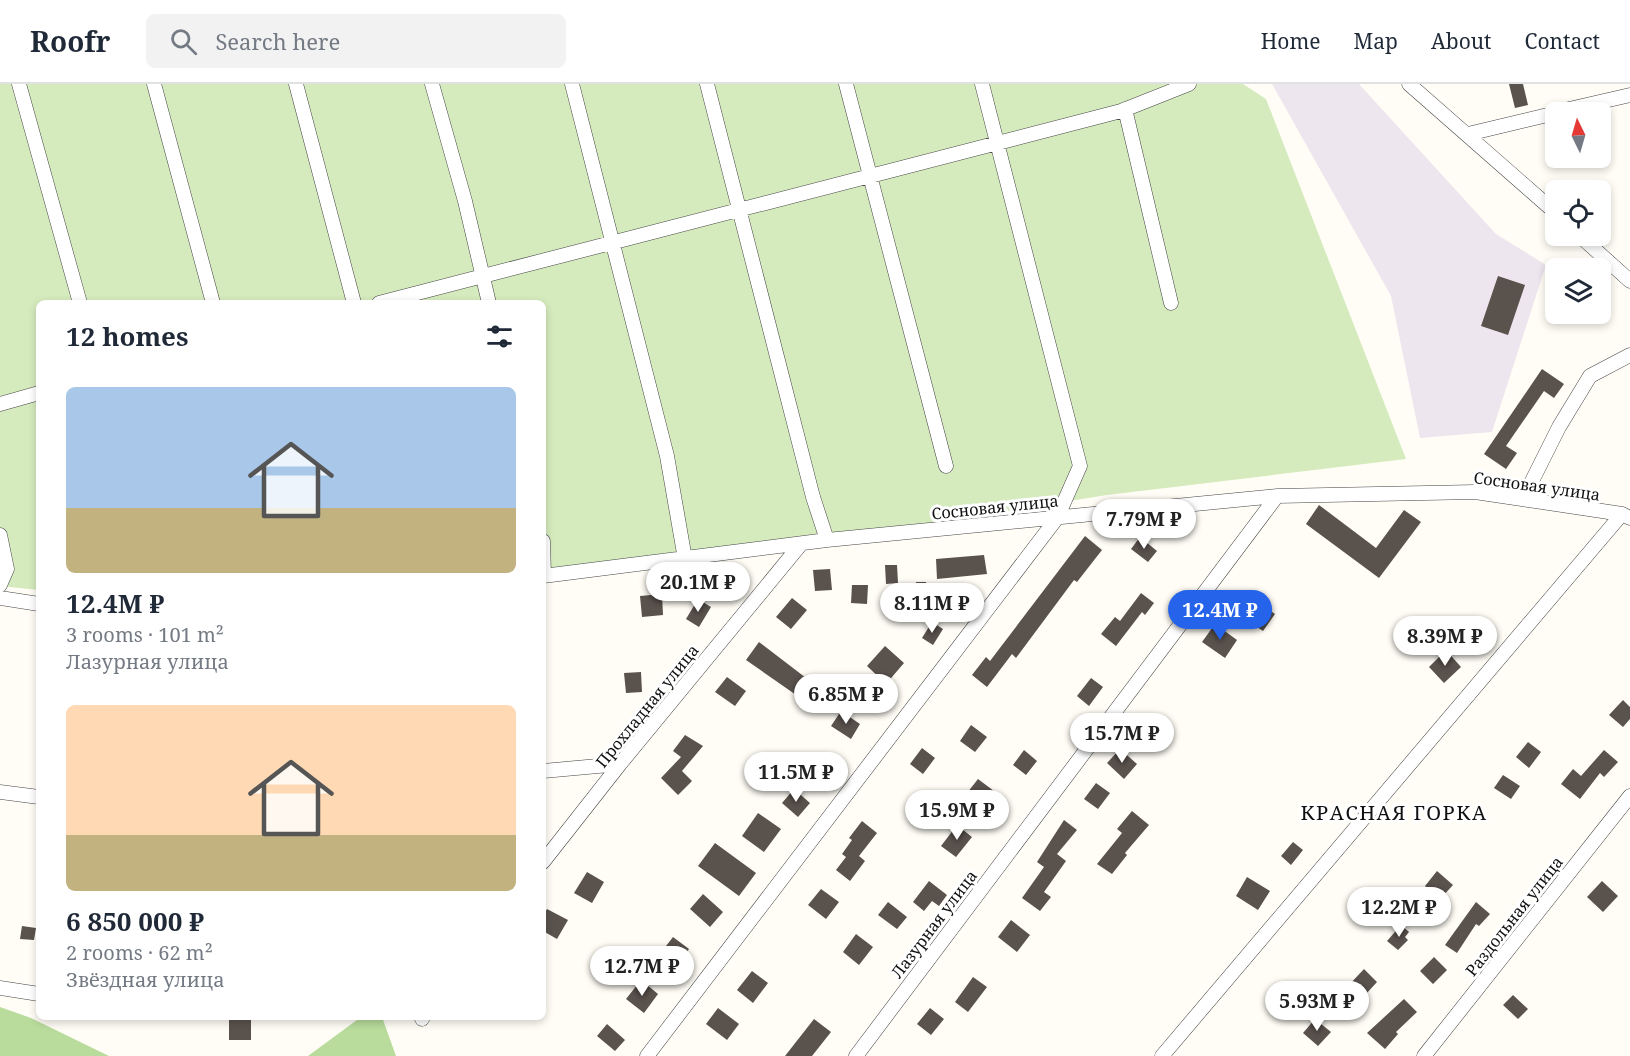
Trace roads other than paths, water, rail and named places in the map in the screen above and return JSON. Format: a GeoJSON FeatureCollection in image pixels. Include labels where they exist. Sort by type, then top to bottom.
{"type":"FeatureCollection","features":[{"type":"Feature","properties":{"kind":"street"},"geometry":{"type":"LineString","coordinates":[[19,84],[79,300]]}},
{"type":"Feature","properties":{"kind":"street"},"geometry":{"type":"LineString","coordinates":[[154,84],[212,300]]}},
{"type":"Feature","properties":{"kind":"street"},"geometry":{"type":"LineString","coordinates":[[296,84],[353,300]]}},
{"type":"Feature","properties":{"kind":"street"},"geometry":{"type":"LineString","coordinates":[[432,84],[465,201],[488,300]]}},
{"type":"Feature","properties":{"kind":"street"},"geometry":{"type":"LineString","coordinates":[[572,84],[667,456],[685,559]]}},
{"type":"Feature","properties":{"kind":"street"},"geometry":{"type":"LineString","coordinates":[[707,84],[813,497],[827,540]]}},
{"type":"Feature","properties":{"kind":"street"},"geometry":{"type":"LineString","coordinates":[[846,84],[946,466]]}},
{"type":"Feature","properties":{"kind":"street"},"geometry":{"type":"LineString","coordinates":[[647,1056],[1058,518],[1080,466],[999,143],[982,84]]}},
{"type":"Feature","properties":{"kind":"street"},"geometry":{"type":"LineString","coordinates":[[390,300],[1125,109],[1189,84]]}},
{"type":"Feature","properties":{"kind":"street"},"geometry":{"type":"LineString","coordinates":[[1408,84],[1545,203]]}},
{"type":"Feature","properties":{"kind":"street"},"geometry":{"type":"LineString","coordinates":[[1601,102],[1630,95]]}},
{"type":"Feature","properties":{"kind":"street"},"geometry":{"type":"LineString","coordinates":[[1125,109],[1171,303]]}},
{"type":"Feature","properties":{"kind":"street"},"geometry":{"type":"LineString","coordinates":[[1468,134],[1545,116]]}},
{"type":"Feature","properties":{"kind":"street"},"geometry":{"type":"LineString","coordinates":[[1591,246],[1630,281]]}},
{"type":"Feature","properties":{"kind":"street"},"geometry":{"type":"LineString","coordinates":[[1523,499],[1559,427],[1590,376],[1630,355]]}},
{"type":"Feature","properties":{"kind":"street"},"geometry":{"type":"LineString","coordinates":[[0,404],[36,394]]}},
{"type":"Feature","properties":{"kind":"street","name":"Сосновая улица"},"geometry":{"type":"LineString","coordinates":[[546,576],[827,540],[1277,496],[1475,492],[1626,516]]}},
{"type":"Feature","properties":{"kind":"street","name":"Лазурная улица"},"geometry":{"type":"LineString","coordinates":[[856,1056],[1277,496]]}},
{"type":"Feature","properties":{"kind":"street"},"geometry":{"type":"LineString","coordinates":[[1162,1056],[1626,516]]}},
{"type":"Feature","properties":{"kind":"street"},"geometry":{"type":"LineString","coordinates":[[0,536],[7,570],[0,585]]}},
{"type":"Feature","properties":{"kind":"street","name":"Прохладная улица"},"geometry":{"type":"LineString","coordinates":[[546,858],[620,764],[801,544]]}},
{"type":"Feature","properties":{"kind":"street"},"geometry":{"type":"LineString","coordinates":[[0,598],[36,604]]}},
{"type":"Feature","properties":{"kind":"street"},"geometry":{"type":"LineString","coordinates":[[546,771],[620,764]]}},
{"type":"Feature","properties":{"kind":"street"},"geometry":{"type":"LineString","coordinates":[[0,792],[36,796]]}},
{"type":"Feature","properties":{"kind":"street","name":"Раздольная улица"},"geometry":{"type":"LineString","coordinates":[[1424,1056],[1630,796]]}},
{"type":"Feature","properties":{"kind":"street"},"geometry":{"type":"LineString","coordinates":[[0,988],[36,994]]}},
{"type":"Feature","properties":{"kind":"district","name":"КРАСНАЯ ГОРКА"},"geometry":{"type":"Point","coordinates":[1394,813]}}]}
